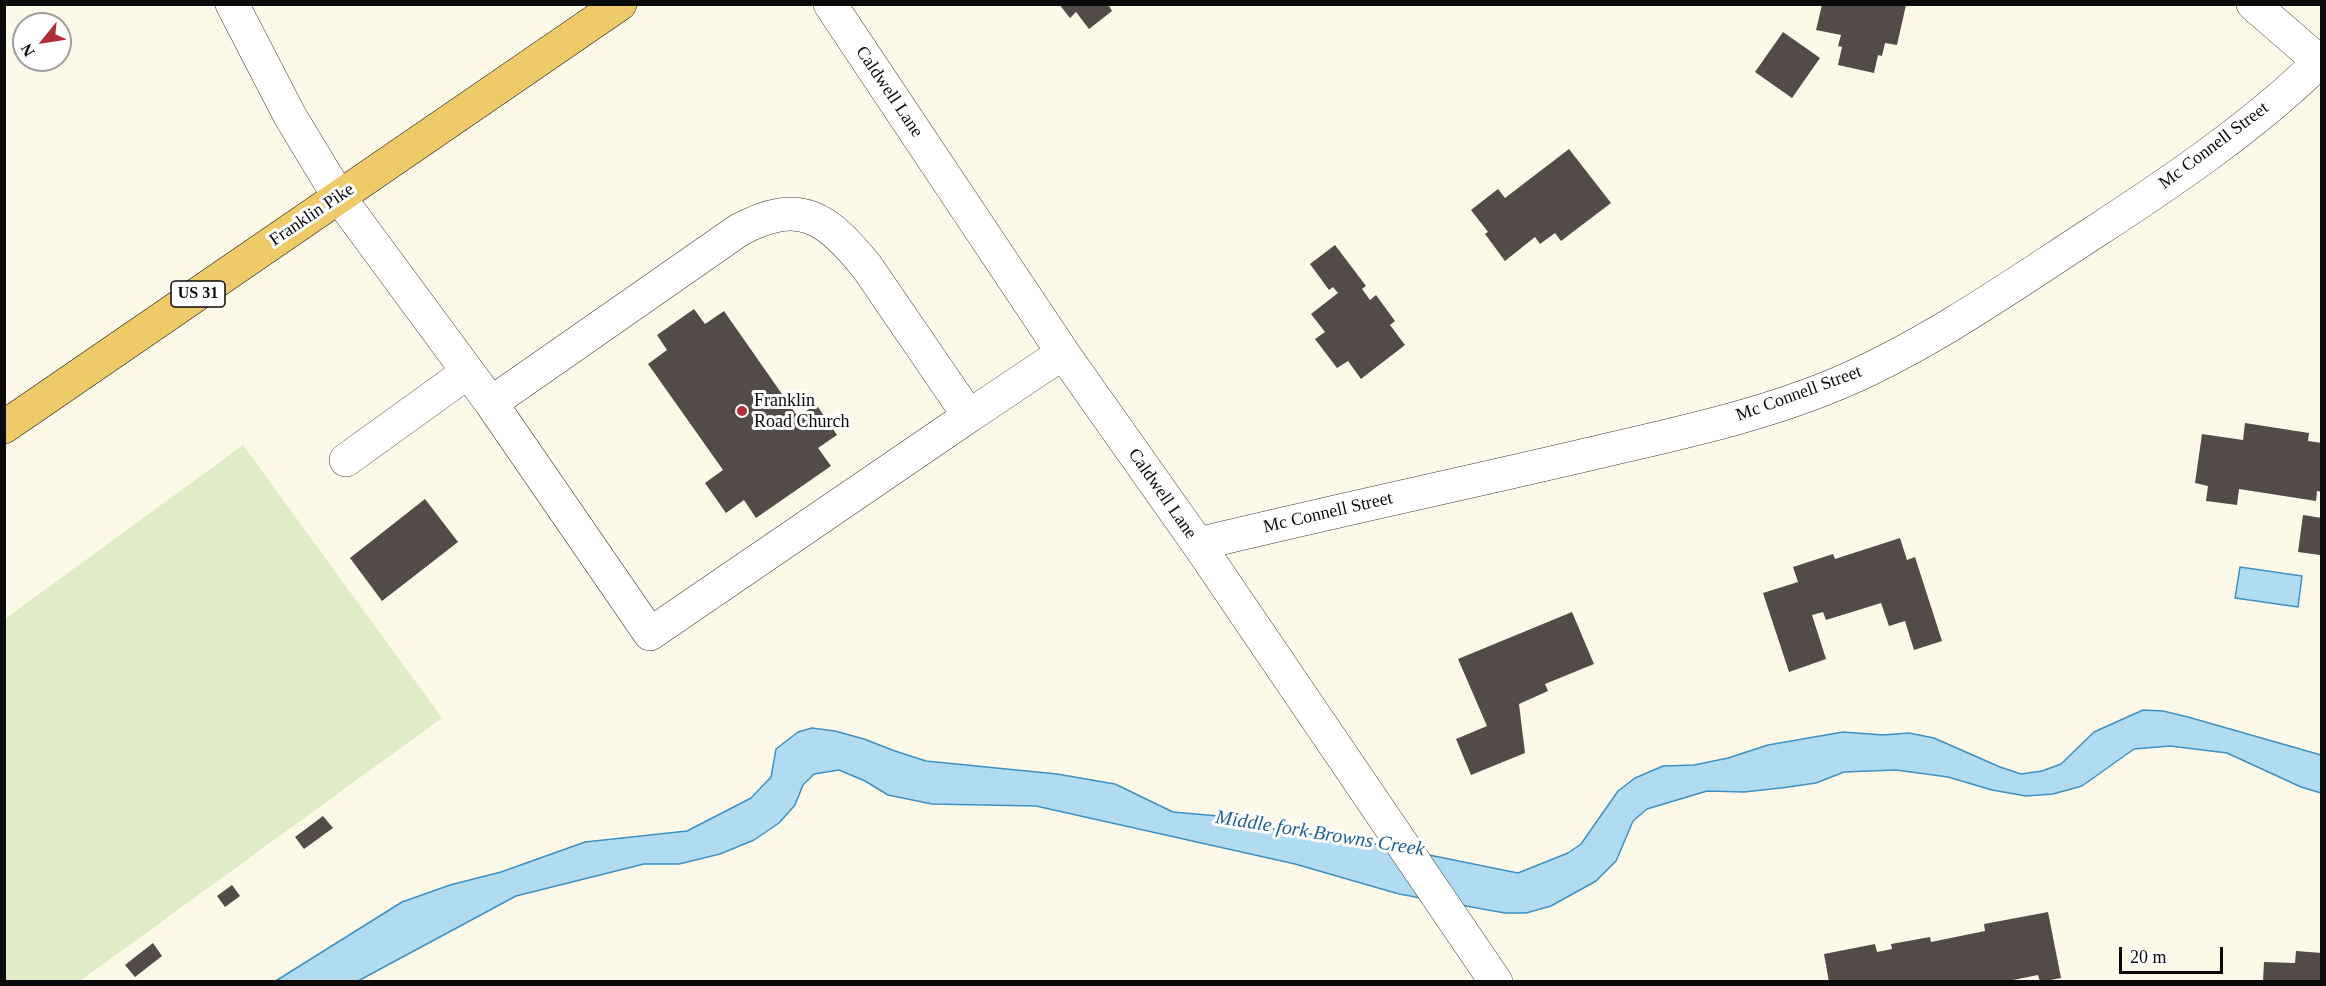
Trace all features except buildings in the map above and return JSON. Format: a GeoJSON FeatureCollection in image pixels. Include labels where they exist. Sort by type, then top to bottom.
{"type":"FeatureCollection","features":[{"type":"Feature","properties":{"kind":"main road","name":"Franklin Pike"},"geometry":{"type":"LineString","coordinates":[[4,427],[620,4]]}},
{"type":"Feature","properties":{"kind":"street"},"geometry":{"type":"LineString","coordinates":[[232,4],[290,116],[339,197],[491,404],[650,634],[1063,353]]}},
{"type":"Feature","properties":{"kind":"street","name":"Caldwell Lane"},"geometry":{"type":"LineString","coordinates":[[830,4],[1063,353],[1198,544],[1491,974]]}},
{"type":"Feature","properties":{"kind":"street"},"geometry":{"type":"LineString","coordinates":[[2253,4],[2320,61]]}},
{"type":"Feature","properties":{"kind":"street","name":"Mc Connell Street"},"geometry":{"type":"LineString","coordinates":[[1198,544],[1704,428],[1845,380],[1931,337],[2124,213],[2262,112],[2320,61]]}},
{"type":"Feature","properties":{"kind":"street"},"geometry":{"type":"LineString","coordinates":[[491,404],[739,230],[768,217],[799,213],[815,218],[832,229],[849,245],[867,267],[969,416]]}},
{"type":"Feature","properties":{"kind":"street"},"geometry":{"type":"LineString","coordinates":[[346,460],[468,372]]}},
{"type":"Feature","properties":{"kind":"green space"},"geometry":{"type":"Polygon","coordinates":[[[243,445],[442,718],[80,981],[5,981],[5,619],[243,445]]]}},
{"type":"Feature","properties":{"kind":"water"},"geometry":{"type":"Polygon","coordinates":[[[2240,567],[2302,576],[2298,607],[2235,598],[2240,567]]]}},
{"type":"Feature","properties":{"kind":"water"},"geometry":{"type":"Polygon","coordinates":[[[2143,710],[2163,711],[2188,717],[2321,755],[2321,793],[2301,787],[2227,753],[2170,746],[2134,749],[2082,786],[2053,794],[2026,796],[1992,790],[1948,777],[1896,770],[1844,772],[1816,783],[1781,788],[1744,792],[1707,791],[1647,809],[1633,821],[1616,861],[1596,881],[1551,906],[1526,913],[1505,913],[1399,894],[1295,864],[1036,806],[932,804],[888,795],[865,781],[839,770],[814,774],[803,785],[795,805],[779,823],[754,840],[720,854],[679,864],[644,864],[516,896],[358,981],[274,982],[402,902],[450,885],[501,872],[585,842],[687,831],[751,798],[771,777],[776,749],[798,732],[812,728],[835,731],[864,739],[926,761],[1057,774],[1115,784],[1173,812],[1230,817],[1258,827],[1355,840],[1518,873],[1568,853],[1581,844],[1618,791],[1635,778],[1663,766],[1694,765],[1728,758],[1768,745],[1843,732],[1883,735],[1909,733],[1934,738],[2021,774],[2042,771],[2061,764],[2094,732],[2143,710]]]}},
{"type":"Feature","properties":{"kind":"place","name":"Franklin Road Church"},"geometry":{"type":"Point","coordinates":[742,411]}},
{"type":"Feature","properties":{"kind":"water label","name":"Middle fork Browns Creek"},"geometry":{"type":"Point","coordinates":[1320,834]}}]}
